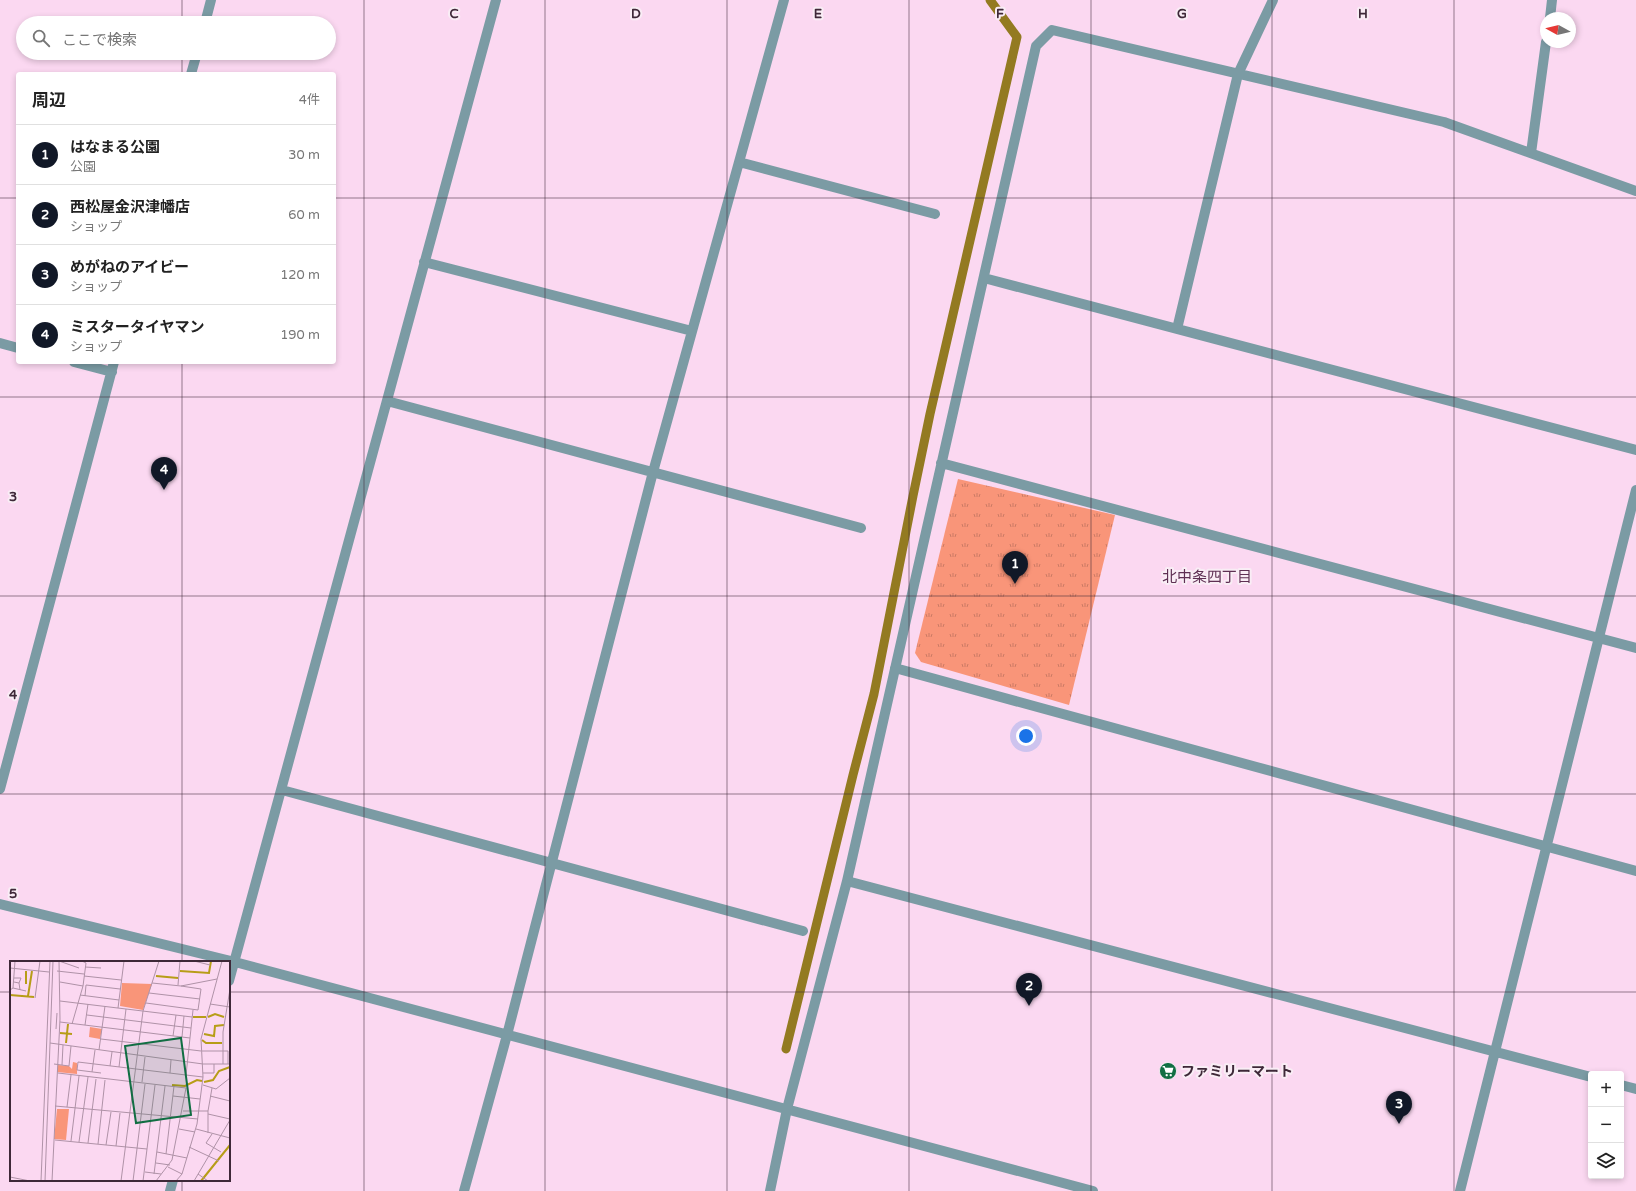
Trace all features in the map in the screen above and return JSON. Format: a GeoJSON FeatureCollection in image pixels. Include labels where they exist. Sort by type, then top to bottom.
{"type":"FeatureCollection","features":[{"type":"Feature","properties":{"kind":"street"},"geometry":{"type":"LineString","coordinates":[[207,16],[211,0]]}},
{"type":"Feature","properties":{"kind":"street"},"geometry":{"type":"LineString","coordinates":[[230,977],[496,0]]}},
{"type":"Feature","properties":{"kind":"street"},"geometry":{"type":"LineString","coordinates":[[464,1191],[507,1035],[653,472],[784,0]]}},
{"type":"Feature","properties":{"kind":"street"},"geometry":{"type":"LineString","coordinates":[[1177,329],[1238,74],[1273,0]]}},
{"type":"Feature","properties":{"kind":"street"},"geometry":{"type":"LineString","coordinates":[[1551,12],[1552,0]]}},
{"type":"Feature","properties":{"kind":"street"},"geometry":{"type":"LineString","coordinates":[[770,1191],[787,1109],[847,881],[1036,46],[1052,30],[1444,122],[1636,191]]}},
{"type":"Feature","properties":{"kind":"street"},"geometry":{"type":"LineString","coordinates":[[1531,153],[1545,48]]}},
{"type":"Feature","properties":{"kind":"street"},"geometry":{"type":"LineString","coordinates":[[192,72],[195,60]]}},
{"type":"Feature","properties":{"kind":"street"},"geometry":{"type":"LineString","coordinates":[[739,162],[935,214]]}},
{"type":"Feature","properties":{"kind":"street"},"geometry":{"type":"LineString","coordinates":[[424,262],[692,331]]}},
{"type":"Feature","properties":{"kind":"street"},"geometry":{"type":"LineString","coordinates":[[984,278],[1636,450]]}},
{"type":"Feature","properties":{"kind":"street"},"geometry":{"type":"LineString","coordinates":[[0,343],[16,347]]}},
{"type":"Feature","properties":{"kind":"street"},"geometry":{"type":"LineString","coordinates":[[0,789],[113,367],[90,364]]}},
{"type":"Feature","properties":{"kind":"street"},"geometry":{"type":"LineString","coordinates":[[386,401],[861,528]]}},
{"type":"Feature","properties":{"kind":"street"},"geometry":{"type":"LineString","coordinates":[[941,463],[1636,648]]}},
{"type":"Feature","properties":{"kind":"street"},"geometry":{"type":"LineString","coordinates":[[1460,1191],[1636,490]]}},
{"type":"Feature","properties":{"kind":"street"},"geometry":{"type":"LineString","coordinates":[[895,668],[1636,871]]}},
{"type":"Feature","properties":{"kind":"street"},"geometry":{"type":"LineString","coordinates":[[282,790],[803,930]]}},
{"type":"Feature","properties":{"kind":"street"},"geometry":{"type":"LineString","coordinates":[[847,881],[1588,1076]]}},
{"type":"Feature","properties":{"kind":"street"},"geometry":{"type":"LineString","coordinates":[[0,904],[234,962],[1093,1191]]}},
{"type":"Feature","properties":{"kind":"street"},"geometry":{"type":"LineString","coordinates":[[1624,1086],[1636,1089]]}},
{"type":"Feature","properties":{"kind":"street"},"geometry":{"type":"LineString","coordinates":[[170,1191],[173,1181]]}},
{"type":"Feature","properties":{"kind":"green space"},"geometry":{"type":"Polygon","coordinates":[[[958,479],[1115,515],[1069,705],[921,662],[915,653],[958,479]]]}},
{"type":"Feature","properties":{"kind":"waterway"},"geometry":{"type":"LineString","coordinates":[[786,1049],[874,694],[930,414],[1017,37],[990,0]]}},
{"type":"Feature","properties":{"kind":"place","name":"ミスタータイヤマン"},"geometry":{"type":"Point","coordinates":[164,490]}},
{"type":"Feature","properties":{"kind":"place","name":"はなまる公園"},"geometry":{"type":"Point","coordinates":[1015,584]}},
{"type":"Feature","properties":{"kind":"place","name":"西松屋金沢津幡店"},"geometry":{"type":"Point","coordinates":[1029,1006]}},
{"type":"Feature","properties":{"kind":"place","name":"ファミリーマート"},"geometry":{"type":"Point","coordinates":[1168,1071]}},
{"type":"Feature","properties":{"kind":"place","name":"めがねのアイビー"},"geometry":{"type":"Point","coordinates":[1399,1124]}},
{"type":"Feature","properties":{"kind":"district","name":"北中条四丁目"},"geometry":{"type":"Point","coordinates":[1207,577]}}]}
